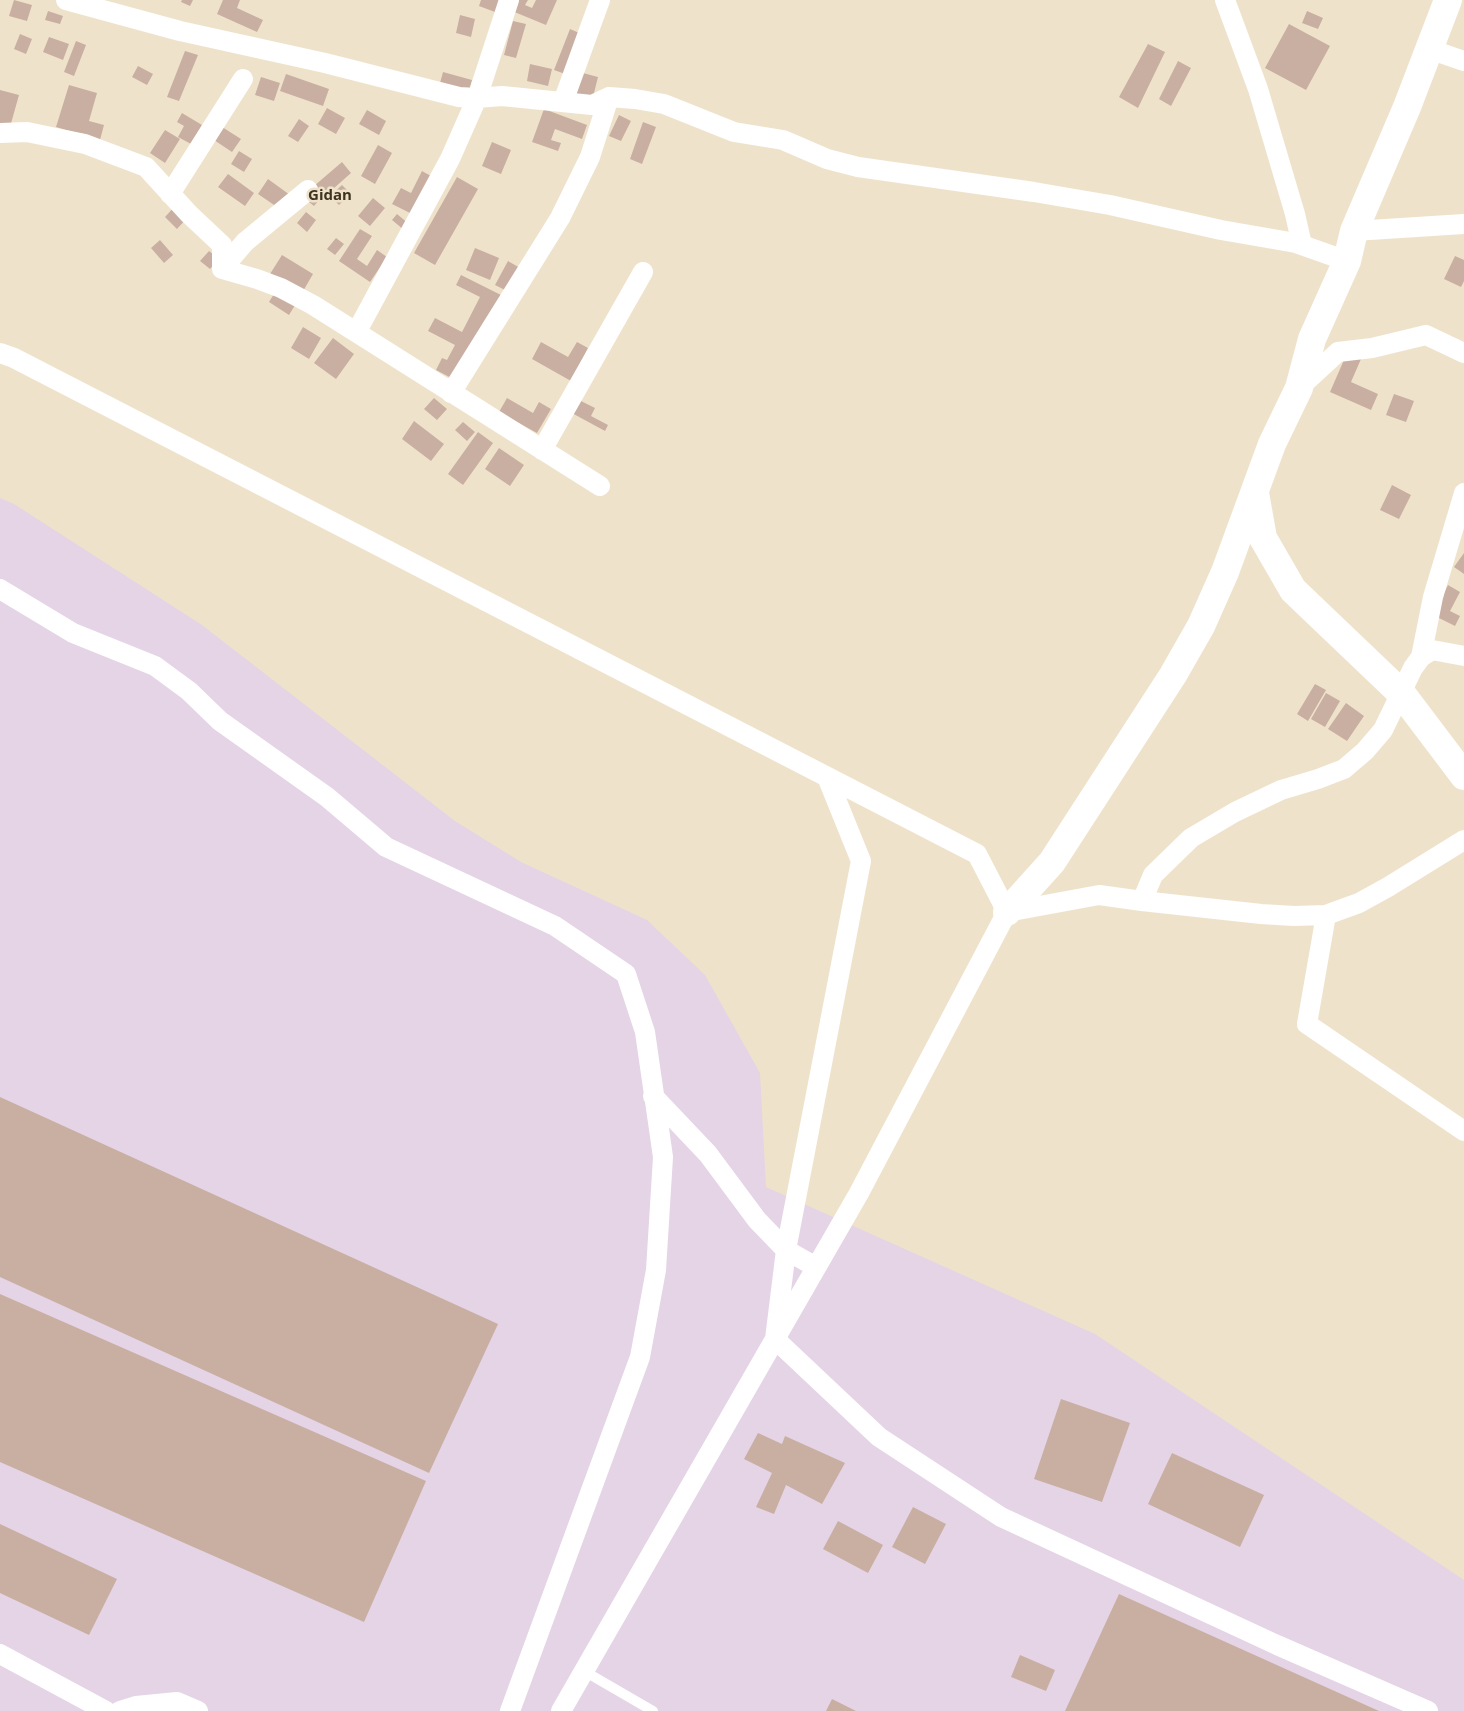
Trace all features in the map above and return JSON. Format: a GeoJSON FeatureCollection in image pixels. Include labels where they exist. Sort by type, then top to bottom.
{"type":"FeatureCollection","features":[{"type":"Feature","properties":{"kind":"street"},"geometry":{"type":"LineString","coordinates":[[66,0],[180,31],[325,63],[440,94],[477,98],[502,96],[592,105],[609,97],[664,104],[734,132],[783,140],[827,159],[858,167],[1044,193],[1110,205],[1221,230],[1302,245],[1347,261]]}},
{"type":"Feature","properties":{"kind":"street"},"geometry":{"type":"LineString","coordinates":[[357,331],[450,159],[477,98],[509,0]]}},
{"type":"Feature","properties":{"kind":"street"},"geometry":{"type":"LineString","coordinates":[[563,102],[600,0]]}},
{"type":"Feature","properties":{"kind":"street"},"geometry":{"type":"LineString","coordinates":[[1224,0],[1258,89],[1295,214],[1302,245]]}},
{"type":"Feature","properties":{"kind":"street"},"geometry":{"type":"LineString","coordinates":[[561,1711],[859,1193],[1007,912],[1052,862],[1174,675],[1201,626],[1225,572],[1272,444],[1299,388],[1312,339],[1347,261],[1354,231],[1407,107],[1448,0]]}},
{"type":"Feature","properties":{"kind":"street"},"geometry":{"type":"LineString","coordinates":[[1429,49],[1464,61]]}},
{"type":"Feature","properties":{"kind":"street"},"geometry":{"type":"LineString","coordinates":[[170,194],[243,79]]}},
{"type":"Feature","properties":{"kind":"street"},"geometry":{"type":"LineString","coordinates":[[451,393],[560,218],[590,157],[609,97]]}},
{"type":"Feature","properties":{"kind":"street"},"geometry":{"type":"LineString","coordinates":[[0,133],[27,132],[94,148],[146,167],[189,214],[222,245],[222,269]]}},
{"type":"Feature","properties":{"kind":"street"},"geometry":{"type":"LineString","coordinates":[[222,269],[245,242],[308,190]]}},
{"type":"Feature","properties":{"kind":"street"},"geometry":{"type":"LineString","coordinates":[[1354,231],[1464,224]]}},
{"type":"Feature","properties":{"kind":"street"},"geometry":{"type":"LineString","coordinates":[[222,269],[257,278],[314,305],[600,486]]}},
{"type":"Feature","properties":{"kind":"street"},"geometry":{"type":"LineString","coordinates":[[542,450],[642,272]]}},
{"type":"Feature","properties":{"kind":"street"},"geometry":{"type":"LineString","coordinates":[[1299,388],[1338,352],[1372,348],[1426,335],[1464,353]]}},
{"type":"Feature","properties":{"kind":"street"},"geometry":{"type":"LineString","coordinates":[[0,353],[23,363],[977,854],[1007,912]]}},
{"type":"Feature","properties":{"kind":"street"},"geometry":{"type":"LineString","coordinates":[[1254,492],[1263,538],[1293,590],[1402,694],[1464,776]]}},
{"type":"Feature","properties":{"kind":"street"},"geometry":{"type":"LineString","coordinates":[[1421,657],[1433,597],[1464,494]]}},
{"type":"Feature","properties":{"kind":"street"},"geometry":{"type":"LineString","coordinates":[[0,590],[73,633],[156,666],[190,691],[220,721],[327,797],[386,846],[555,926],[626,974],[645,1032],[662,1157],[656,1270],[640,1357],[510,1711]]}},
{"type":"Feature","properties":{"kind":"street"},"geometry":{"type":"LineString","coordinates":[[1142,901],[1153,875],[1191,838],[1235,812],[1281,790],[1344,769],[1366,751],[1383,730],[1413,668],[1421,657],[1432,650],[1464,656]]}},
{"type":"Feature","properties":{"kind":"street"},"geometry":{"type":"LineString","coordinates":[[775,1339],[786,1250],[861,860],[827,777]]}},
{"type":"Feature","properties":{"kind":"street"},"geometry":{"type":"LineString","coordinates":[[1007,912],[1099,894],[1142,901],[1294,916],[1326,915],[1359,903],[1388,888],[1464,840]]}},
{"type":"Feature","properties":{"kind":"street"},"geometry":{"type":"LineString","coordinates":[[1326,915],[1307,1024],[1464,1130]]}},
{"type":"Feature","properties":{"kind":"street"},"geometry":{"type":"LineString","coordinates":[[653,1096],[708,1154],[757,1220],[786,1250],[816,1267]]}},
{"type":"Feature","properties":{"kind":"street"},"geometry":{"type":"LineString","coordinates":[[775,1339],[879,1436],[1001,1517],[1277,1645],[1428,1711]]}},
{"type":"Feature","properties":{"kind":"street"},"geometry":{"type":"LineString","coordinates":[[0,1654],[94,1708]]}},
{"type":"Feature","properties":{"kind":"street"},"geometry":{"type":"LineString","coordinates":[[120,1711],[136,1706],[177,1702],[198,1711]]}},
{"type":"Feature","properties":{"kind":"lane"},"geometry":{"type":"LineString","coordinates":[[584,1671],[653,1711]]}},
{"type":"Feature","properties":{"kind":"shaded area"},"geometry":{"type":"Polygon","coordinates":[[[0,498],[14,504],[202,625],[455,821],[521,862],[647,920],[705,975],[760,1073],[766,1187],[1095,1334],[1464,1580],[1464,1711],[0,1711],[0,498]]]}},
{"type":"Feature","properties":{"kind":"building"},"geometry":{"type":"Polygon","coordinates":[[[14,0],[32,5],[27,21],[9,16],[14,0]]]}},
{"type":"Feature","properties":{"kind":"building"},"geometry":{"type":"Polygon","coordinates":[[[182,0],[193,0],[190,6],[181,2],[182,0]]]}},
{"type":"Feature","properties":{"kind":"building"},"geometry":{"type":"Polygon","coordinates":[[[223,0],[240,0],[237,8],[263,20],[257,32],[217,14],[223,0]]]}},
{"type":"Feature","properties":{"kind":"building"},"geometry":{"type":"Polygon","coordinates":[[[481,0],[500,0],[495,12],[479,6],[481,0]]]}},
{"type":"Feature","properties":{"kind":"building"},"geometry":{"type":"Polygon","coordinates":[[[517,0],[528,0],[525,5],[532,8],[536,0],[557,0],[546,25],[512,11],[517,0]]]}},
{"type":"Feature","properties":{"kind":"building"},"geometry":{"type":"Polygon","coordinates":[[[48,11],[63,16],[60,24],[45,20],[48,11]]]}},
{"type":"Feature","properties":{"kind":"building"},"geometry":{"type":"Polygon","coordinates":[[[1307,11],[1323,18],[1318,29],[1302,23],[1307,11]]]}},
{"type":"Feature","properties":{"kind":"building"},"geometry":{"type":"Polygon","coordinates":[[[460,15],[475,19],[471,37],[456,33],[460,15]]]}},
{"type":"Feature","properties":{"kind":"building"},"geometry":{"type":"Polygon","coordinates":[[[513,21],[526,24],[516,58],[504,55],[513,21]]]}},
{"type":"Feature","properties":{"kind":"building"},"geometry":{"type":"Polygon","coordinates":[[[1289,24],[1330,46],[1306,90],[1265,68],[1289,24]]]}},
{"type":"Feature","properties":{"kind":"building"},"geometry":{"type":"Polygon","coordinates":[[[570,29],[584,35],[568,75],[554,70],[570,29]]]}},
{"type":"Feature","properties":{"kind":"building"},"geometry":{"type":"Polygon","coordinates":[[[20,34],[32,39],[26,54],[14,49],[20,34]]]}},
{"type":"Feature","properties":{"kind":"building"},"geometry":{"type":"Polygon","coordinates":[[[49,37],[69,44],[63,60],[43,52],[49,37]]]}},
{"type":"Feature","properties":{"kind":"building"},"geometry":{"type":"Polygon","coordinates":[[[76,41],[86,45],[74,76],[64,72],[76,41]]]}},
{"type":"Feature","properties":{"kind":"building"},"geometry":{"type":"Polygon","coordinates":[[[1148,44],[1165,52],[1138,108],[1119,97],[1148,44]]]}},
{"type":"Feature","properties":{"kind":"building"},"geometry":{"type":"Polygon","coordinates":[[[185,51],[198,55],[179,101],[167,97],[185,51]]]}},
{"type":"Feature","properties":{"kind":"building"},"geometry":{"type":"Polygon","coordinates":[[[1178,61],[1191,68],[1171,106],[1159,99],[1178,61]]]}},
{"type":"Feature","properties":{"kind":"building"},"geometry":{"type":"Polygon","coordinates":[[[530,64],[552,69],[548,86],[527,81],[530,64]]]}},
{"type":"Feature","properties":{"kind":"building"},"geometry":{"type":"Polygon","coordinates":[[[138,66],[153,74],[147,85],[132,77],[138,66]]]}},
{"type":"Feature","properties":{"kind":"building"},"geometry":{"type":"Polygon","coordinates":[[[443,72],[472,80],[469,91],[440,83],[443,72]]]}},
{"type":"Feature","properties":{"kind":"building"},"geometry":{"type":"Polygon","coordinates":[[[579,72],[598,77],[592,101],[572,95],[579,72]]]}},
{"type":"Feature","properties":{"kind":"building"},"geometry":{"type":"Polygon","coordinates":[[[286,74],[329,89],[323,106],[280,91],[286,74]]]}},
{"type":"Feature","properties":{"kind":"building"},"geometry":{"type":"Polygon","coordinates":[[[261,77],[280,83],[274,101],[255,95],[261,77]]]}},
{"type":"Feature","properties":{"kind":"building"},"geometry":{"type":"Polygon","coordinates":[[[69,85],[97,93],[89,121],[104,125],[100,140],[56,127],[69,85]]]}},
{"type":"Feature","properties":{"kind":"building"},"geometry":{"type":"Polygon","coordinates":[[[0,90],[19,95],[10,127],[0,125],[0,90]]]}},
{"type":"Feature","properties":{"kind":"building"},"geometry":{"type":"Polygon","coordinates":[[[327,108],[345,118],[336,134],[318,124],[327,108]]]}},
{"type":"Feature","properties":{"kind":"building"},"geometry":{"type":"Polygon","coordinates":[[[544,109],[587,125],[582,139],[555,129],[551,140],[561,143],[558,151],[532,142],[544,109]]]}},
{"type":"Feature","properties":{"kind":"building"},"geometry":{"type":"Polygon","coordinates":[[[367,110],[386,121],[379,135],[359,124],[367,110]]]}},
{"type":"Feature","properties":{"kind":"building"},"geometry":{"type":"Polygon","coordinates":[[[182,113],[202,125],[191,144],[178,137],[184,126],[177,122],[182,113]]]}},
{"type":"Feature","properties":{"kind":"building"},"geometry":{"type":"Polygon","coordinates":[[[619,115],[631,121],[621,141],[609,136],[619,115]]]}},
{"type":"Feature","properties":{"kind":"building"},"geometry":{"type":"Polygon","coordinates":[[[299,119],[309,126],[298,142],[288,136],[299,119]]]}},
{"type":"Feature","properties":{"kind":"building"},"geometry":{"type":"Polygon","coordinates":[[[643,122],[656,127],[642,164],[630,159],[643,122]]]}},
{"type":"Feature","properties":{"kind":"building"},"geometry":{"type":"Polygon","coordinates":[[[219,125],[241,139],[232,152],[211,138],[219,125]]]}},
{"type":"Feature","properties":{"kind":"building"},"geometry":{"type":"Polygon","coordinates":[[[165,130],[180,139],[165,163],[150,153],[165,130]]]}},
{"type":"Feature","properties":{"kind":"building"},"geometry":{"type":"Polygon","coordinates":[[[492,142],[511,150],[501,174],[482,166],[492,142]]]}},
{"type":"Feature","properties":{"kind":"building"},"geometry":{"type":"Polygon","coordinates":[[[378,145],[392,153],[375,184],[361,176],[378,145]]]}},
{"type":"Feature","properties":{"kind":"building"},"geometry":{"type":"Polygon","coordinates":[[[239,151],[252,159],[244,172],[231,164],[239,151]]]}},
{"type":"Feature","properties":{"kind":"building"},"geometry":{"type":"Polygon","coordinates":[[[342,162],[351,173],[324,197],[314,186],[342,162]]]}},
{"type":"Feature","properties":{"kind":"building"},"geometry":{"type":"Polygon","coordinates":[[[422,171],[431,176],[412,214],[392,204],[401,188],[411,193],[422,171]]]}},
{"type":"Feature","properties":{"kind":"building"},"geometry":{"type":"Polygon","coordinates":[[[228,174],[254,193],[245,206],[218,187],[228,174]]]}},
{"type":"Feature","properties":{"kind":"building"},"geometry":{"type":"Polygon","coordinates":[[[457,177],[478,189],[435,265],[414,253],[457,177]]]}},
{"type":"Feature","properties":{"kind":"building"},"geometry":{"type":"Polygon","coordinates":[[[268,179],[290,195],[280,209],[258,194],[268,179]]]}},
{"type":"Feature","properties":{"kind":"building"},"geometry":{"type":"Polygon","coordinates":[[[342,185],[351,194],[339,205],[330,196],[342,185]]]}},
{"type":"Feature","properties":{"kind":"building"},"geometry":{"type":"Polygon","coordinates":[[[310,191],[320,199],[314,206],[304,198],[310,191]]]}},
{"type":"Feature","properties":{"kind":"building"},"geometry":{"type":"Polygon","coordinates":[[[373,198],[385,208],[370,226],[358,216],[373,198]]]}},
{"type":"Feature","properties":{"kind":"building"},"geometry":{"type":"Polygon","coordinates":[[[175,206],[188,217],[177,229],[165,217],[175,206]]]}},
{"type":"Feature","properties":{"kind":"building"},"geometry":{"type":"Polygon","coordinates":[[[306,212],[316,220],[307,232],[297,223],[306,212]]]}},
{"type":"Feature","properties":{"kind":"building"},"geometry":{"type":"Polygon","coordinates":[[[397,214],[409,224],[404,230],[392,220],[397,214]]]}},
{"type":"Feature","properties":{"kind":"building"},"geometry":{"type":"Polygon","coordinates":[[[360,229],[372,236],[357,259],[367,266],[377,250],[387,257],[370,282],[339,261],[360,229]]]}},
{"type":"Feature","properties":{"kind":"building"},"geometry":{"type":"Polygon","coordinates":[[[336,238],[344,244],[335,255],[327,249],[336,238]]]}},
{"type":"Feature","properties":{"kind":"building"},"geometry":{"type":"Polygon","coordinates":[[[160,240],[173,255],[164,263],[151,248],[160,240]]]}},
{"type":"Feature","properties":{"kind":"building"},"geometry":{"type":"Polygon","coordinates":[[[475,248],[499,258],[490,280],[466,270],[475,248]]]}},
{"type":"Feature","properties":{"kind":"building"},"geometry":{"type":"Polygon","coordinates":[[[209,251],[219,259],[210,269],[200,261],[209,251]]]}},
{"type":"Feature","properties":{"kind":"building"},"geometry":{"type":"Polygon","coordinates":[[[282,255],[313,274],[302,293],[270,274],[282,255]]]}},
{"type":"Feature","properties":{"kind":"building"},"geometry":{"type":"Polygon","coordinates":[[[1455,256],[1464,260],[1464,281],[1461,287],[1444,279],[1455,256]]]}},
{"type":"Feature","properties":{"kind":"building"},"geometry":{"type":"Polygon","coordinates":[[[508,261],[520,268],[507,291],[495,285],[508,261]]]}},
{"type":"Feature","properties":{"kind":"building"},"geometry":{"type":"Polygon","coordinates":[[[461,275],[501,295],[457,381],[436,370],[442,358],[447,360],[455,345],[428,331],[435,318],[462,332],[480,297],[456,285],[461,275]]]}},
{"type":"Feature","properties":{"kind":"building"},"geometry":{"type":"Polygon","coordinates":[[[277,289],[297,302],[289,315],[269,302],[277,289]]]}},
{"type":"Feature","properties":{"kind":"building"},"geometry":{"type":"Polygon","coordinates":[[[303,327],[321,338],[309,359],[291,348],[303,327]]]}},
{"type":"Feature","properties":{"kind":"building"},"geometry":{"type":"Polygon","coordinates":[[[333,338],[354,354],[336,379],[314,363],[333,338]]]}},
{"type":"Feature","properties":{"kind":"building"},"geometry":{"type":"Polygon","coordinates":[[[541,342],[568,357],[577,342],[588,348],[571,381],[532,359],[541,342]]]}},
{"type":"Feature","properties":{"kind":"building"},"geometry":{"type":"Polygon","coordinates":[[[1347,353],[1361,359],[1351,382],[1378,394],[1371,410],[1330,392],[1347,353]]]}},
{"type":"Feature","properties":{"kind":"building"},"geometry":{"type":"Polygon","coordinates":[[[1394,394],[1414,401],[1406,422],[1386,415],[1394,394]]]}},
{"type":"Feature","properties":{"kind":"building"},"geometry":{"type":"Polygon","coordinates":[[[434,398],[447,409],[437,420],[424,409],[434,398]]]}},
{"type":"Feature","properties":{"kind":"building"},"geometry":{"type":"Polygon","coordinates":[[[507,398],[533,413],[539,402],[551,409],[537,433],[499,412],[507,398]]]}},
{"type":"Feature","properties":{"kind":"building"},"geometry":{"type":"Polygon","coordinates":[[[577,399],[595,408],[591,416],[608,425],[605,431],[570,412],[577,399]]]}},
{"type":"Feature","properties":{"kind":"building"},"geometry":{"type":"Polygon","coordinates":[[[414,421],[444,444],[431,461],[402,439],[414,421]]]}},
{"type":"Feature","properties":{"kind":"building"},"geometry":{"type":"Polygon","coordinates":[[[463,422],[475,432],[467,441],[455,430],[463,422]]]}},
{"type":"Feature","properties":{"kind":"building"},"geometry":{"type":"Polygon","coordinates":[[[478,432],[493,443],[463,485],[448,474],[478,432]]]}},
{"type":"Feature","properties":{"kind":"building"},"geometry":{"type":"Polygon","coordinates":[[[499,448],[524,465],[510,486],[485,469],[499,448]]]}},
{"type":"Feature","properties":{"kind":"building"},"geometry":{"type":"Polygon","coordinates":[[[1392,485],[1411,495],[1399,519],[1380,510],[1392,485]]]}},
{"type":"Feature","properties":{"kind":"building"},"geometry":{"type":"Polygon","coordinates":[[[1464,553],[1464,574],[1454,567],[1464,553]]]}},
{"type":"Feature","properties":{"kind":"building"},"geometry":{"type":"Polygon","coordinates":[[[1448,585],[1460,592],[1450,611],[1460,616],[1455,626],[1433,615],[1448,585]]]}},
{"type":"Feature","properties":{"kind":"building"},"geometry":{"type":"Polygon","coordinates":[[[1315,684],[1326,690],[1308,721],[1297,714],[1315,684]]]}},
{"type":"Feature","properties":{"kind":"building"},"geometry":{"type":"Polygon","coordinates":[[[1326,693],[1340,701],[1325,727],[1311,719],[1326,693]]]}},
{"type":"Feature","properties":{"kind":"building"},"geometry":{"type":"Polygon","coordinates":[[[1346,703],[1364,716],[1347,741],[1328,729],[1346,703]]]}},
{"type":"Feature","properties":{"kind":"building"},"geometry":{"type":"Polygon","coordinates":[[[0,1097],[498,1324],[429,1473],[0,1277],[0,1097]]]}},
{"type":"Feature","properties":{"kind":"building"},"geometry":{"type":"Polygon","coordinates":[[[0,1294],[426,1481],[364,1622],[0,1462],[0,1294]]]}},
{"type":"Feature","properties":{"kind":"building"},"geometry":{"type":"Polygon","coordinates":[[[1061,1399],[1130,1423],[1102,1502],[1034,1479],[1061,1399]]]}},
{"type":"Feature","properties":{"kind":"building"},"geometry":{"type":"Polygon","coordinates":[[[758,1433],[782,1444],[785,1436],[845,1463],[822,1504],[786,1485],[774,1514],[756,1507],[772,1473],[744,1459],[758,1433]]]}},
{"type":"Feature","properties":{"kind":"building"},"geometry":{"type":"Polygon","coordinates":[[[1172,1453],[1264,1495],[1240,1547],[1148,1504],[1172,1453]]]}},
{"type":"Feature","properties":{"kind":"building"},"geometry":{"type":"Polygon","coordinates":[[[913,1507],[946,1524],[925,1564],[892,1547],[913,1507]]]}},
{"type":"Feature","properties":{"kind":"building"},"geometry":{"type":"Polygon","coordinates":[[[838,1521],[883,1545],[868,1573],[823,1549],[838,1521]]]}},
{"type":"Feature","properties":{"kind":"building"},"geometry":{"type":"Polygon","coordinates":[[[0,1524],[117,1579],[89,1635],[0,1593],[0,1524]]]}},
{"type":"Feature","properties":{"kind":"building"},"geometry":{"type":"Polygon","coordinates":[[[1119,1594],[1379,1711],[1065,1711],[1119,1594]]]}},
{"type":"Feature","properties":{"kind":"building"},"geometry":{"type":"Polygon","coordinates":[[[1020,1655],[1055,1670],[1046,1691],[1011,1677],[1020,1655]]]}},
{"type":"Feature","properties":{"kind":"building"},"geometry":{"type":"Polygon","coordinates":[[[832,1699],[856,1711],[826,1711],[832,1699]]]}},
{"type":"Feature","properties":{"kind":"district","name":"Gidan"},"geometry":{"type":"Point","coordinates":[330,196]}}]}
